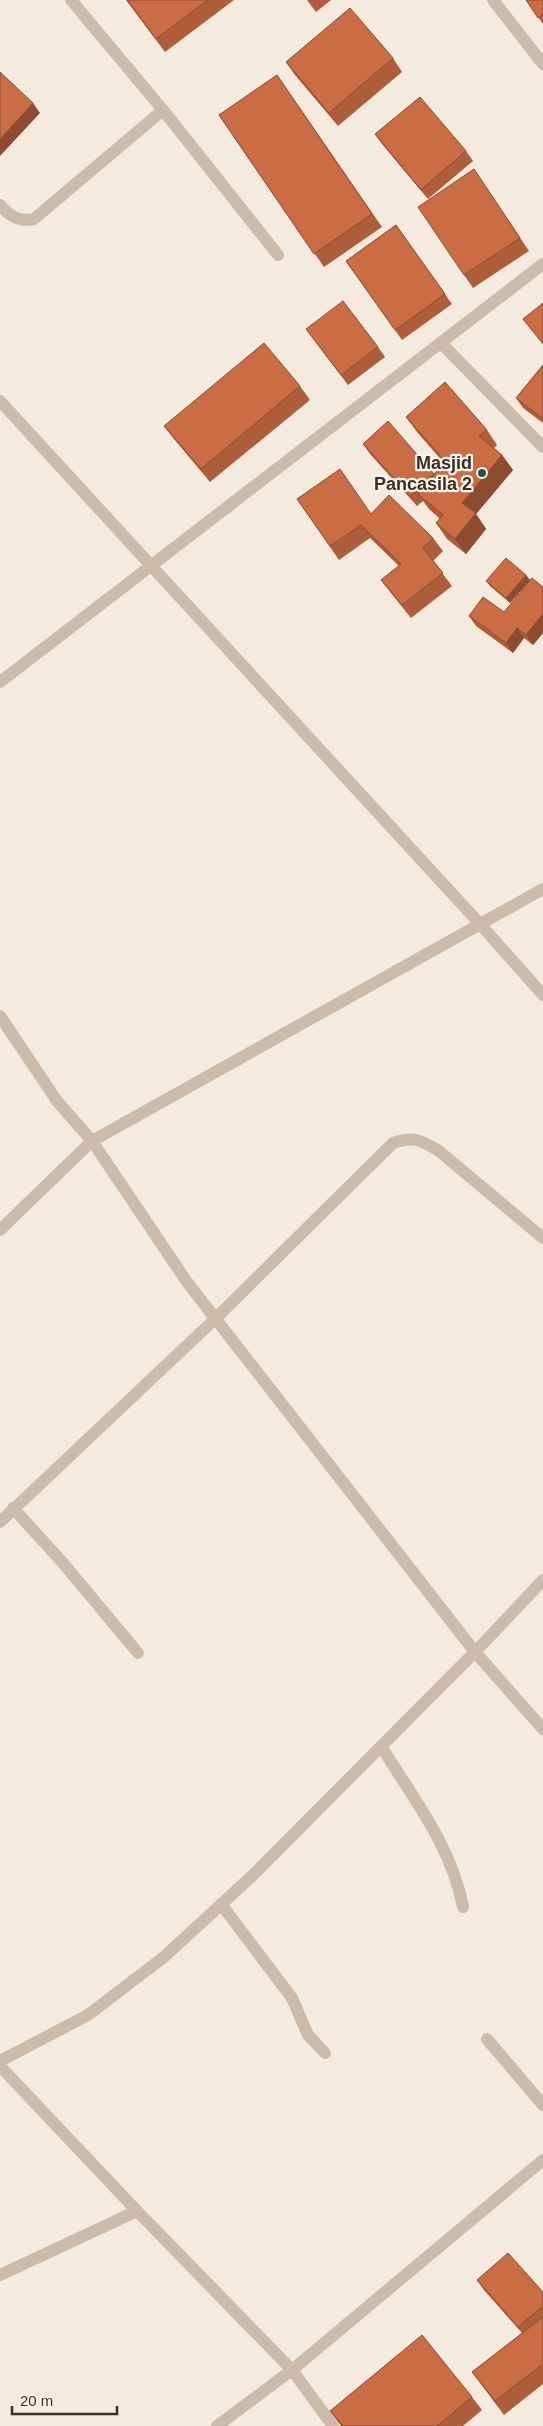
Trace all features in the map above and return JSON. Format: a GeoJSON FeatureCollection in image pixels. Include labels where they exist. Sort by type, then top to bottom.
{"type":"FeatureCollection","features":[{"type":"Feature","properties":{"kind":"street"},"geometry":{"type":"LineString","coordinates":[[71,0],[164,110],[278,255]]}},
{"type":"Feature","properties":{"kind":"street"},"geometry":{"type":"LineString","coordinates":[[493,0],[543,64]]}},
{"type":"Feature","properties":{"kind":"street"},"geometry":{"type":"LineString","coordinates":[[0,205],[10,216],[23,221],[34,219],[164,110]]}},
{"type":"Feature","properties":{"kind":"street"},"geometry":{"type":"LineString","coordinates":[[0,682],[543,264]]}},
{"type":"Feature","properties":{"kind":"street"},"geometry":{"type":"LineString","coordinates":[[441,343],[543,447]]}},
{"type":"Feature","properties":{"kind":"street"},"geometry":{"type":"LineString","coordinates":[[0,401],[543,995]]}},
{"type":"Feature","properties":{"kind":"street"},"geometry":{"type":"LineString","coordinates":[[0,1230],[92,1141],[543,889]]}},
{"type":"Feature","properties":{"kind":"street"},"geometry":{"type":"LineString","coordinates":[[0,1016],[57,1101],[92,1141],[160,1245],[475,1652],[543,1729]]}},
{"type":"Feature","properties":{"kind":"street"},"geometry":{"type":"LineString","coordinates":[[0,1522],[216,1318],[377,1156],[393,1143],[408,1138],[422,1141],[439,1151],[543,1238]]}},
{"type":"Feature","properties":{"kind":"street"},"geometry":{"type":"LineString","coordinates":[[13,1508],[63,1563],[138,1652]]}},
{"type":"Feature","properties":{"kind":"street"},"geometry":{"type":"LineString","coordinates":[[0,2061],[88,2015],[164,1956],[221,1904],[381,1746],[475,1652],[543,1580]]}},
{"type":"Feature","properties":{"kind":"street"},"geometry":{"type":"LineString","coordinates":[[381,1746],[437,1834],[451,1861],[459,1883],[463,1907]]}},
{"type":"Feature","properties":{"kind":"street"},"geometry":{"type":"LineString","coordinates":[[221,1904],[292,1998],[308,2035],[325,2053]]}},
{"type":"Feature","properties":{"kind":"street"},"geometry":{"type":"LineString","coordinates":[[487,2039],[543,2105]]}},
{"type":"Feature","properties":{"kind":"street"},"geometry":{"type":"LineString","coordinates":[[0,2066],[137,2211],[292,2370],[333,2426]]}},
{"type":"Feature","properties":{"kind":"street"},"geometry":{"type":"LineString","coordinates":[[217,2426],[292,2370],[543,2160]]}},
{"type":"Feature","properties":{"kind":"street"},"geometry":{"type":"LineString","coordinates":[[0,2275],[137,2211]]}},
{"type":"Feature","properties":{"kind":"building"},"geometry":{"type":"Polygon","coordinates":[[[127,0],[208,0],[156,39],[127,0]]]}},
{"type":"Feature","properties":{"kind":"building"},"geometry":{"type":"Polygon","coordinates":[[[526,0],[543,0],[543,14],[538,18],[526,0]]]}},
{"type":"Feature","properties":{"kind":"building"},"geometry":{"type":"Polygon","coordinates":[[[350,8],[393,58],[329,113],[286,62],[350,8]]]}},
{"type":"Feature","properties":{"kind":"building"},"geometry":{"type":"Polygon","coordinates":[[[0,72],[33,103],[0,139],[0,72]]]}},
{"type":"Feature","properties":{"kind":"building"},"geometry":{"type":"Polygon","coordinates":[[[277,75],[372,214],[314,254],[219,115],[277,75]]]}},
{"type":"Feature","properties":{"kind":"building"},"geometry":{"type":"Polygon","coordinates":[[[420,97],[466,151],[421,190],[375,134],[420,97]]]}},
{"type":"Feature","properties":{"kind":"building"},"geometry":{"type":"Polygon","coordinates":[[[474,169],[520,238],[464,275],[418,207],[474,169]]]}},
{"type":"Feature","properties":{"kind":"building"},"geometry":{"type":"Polygon","coordinates":[[[396,225],[445,294],[395,330],[346,261],[396,225]]]}},
{"type":"Feature","properties":{"kind":"building"},"geometry":{"type":"Polygon","coordinates":[[[343,301],[378,347],[341,375],[306,329],[343,301]]]}},
{"type":"Feature","properties":{"kind":"building"},"geometry":{"type":"Polygon","coordinates":[[[543,303],[543,344],[523,319],[543,303]]]}},
{"type":"Feature","properties":{"kind":"building"},"geometry":{"type":"Polygon","coordinates":[[[264,343],[300,386],[201,469],[164,426],[264,343]]]}},
{"type":"Feature","properties":{"kind":"building"},"geometry":{"type":"Polygon","coordinates":[[[543,365],[543,419],[516,398],[543,365]]]}},
{"type":"Feature","properties":{"kind":"building","name":"Masjid Pancasila 2"},"geometry":{"type":"Polygon","coordinates":[[[445,382],[487,430],[479,436],[502,455],[462,503],[476,513],[455,539],[436,523],[443,515],[418,494],[445,461],[406,417],[445,382]]]}},
{"type":"Feature","properties":{"kind":"building"},"geometry":{"type":"Polygon","coordinates":[[[388,421],[434,474],[410,496],[363,444],[388,421]]]}},
{"type":"Feature","properties":{"kind":"building"},"geometry":{"type":"Polygon","coordinates":[[[340,469],[371,514],[389,495],[433,538],[423,548],[443,573],[402,605],[381,580],[401,564],[361,525],[330,546],[297,499],[340,469]]]}},
{"type":"Feature","properties":{"kind":"building"},"geometry":{"type":"Polygon","coordinates":[[[506,558],[526,575],[506,598],[486,581],[506,558]]]}},
{"type":"Feature","properties":{"kind":"building"},"geometry":{"type":"Polygon","coordinates":[[[532,578],[543,587],[543,614],[526,635],[517,628],[506,643],[469,616],[483,597],[504,612],[532,578]]]}},
{"type":"Feature","properties":{"kind":"building"},"geometry":{"type":"Polygon","coordinates":[[[508,2253],[543,2292],[543,2306],[518,2327],[477,2280],[508,2253]]]}},
{"type":"Feature","properties":{"kind":"building"},"geometry":{"type":"Polygon","coordinates":[[[543,2317],[543,2364],[495,2401],[472,2372],[543,2317]]]}},
{"type":"Feature","properties":{"kind":"building"},"geometry":{"type":"Polygon","coordinates":[[[422,2335],[472,2397],[437,2426],[343,2426],[330,2411],[422,2335]]]}},
{"type":"Feature","properties":{"kind":"place","name":"Masjid Pancasila 2"},"geometry":{"type":"Point","coordinates":[482,473]}}]}
